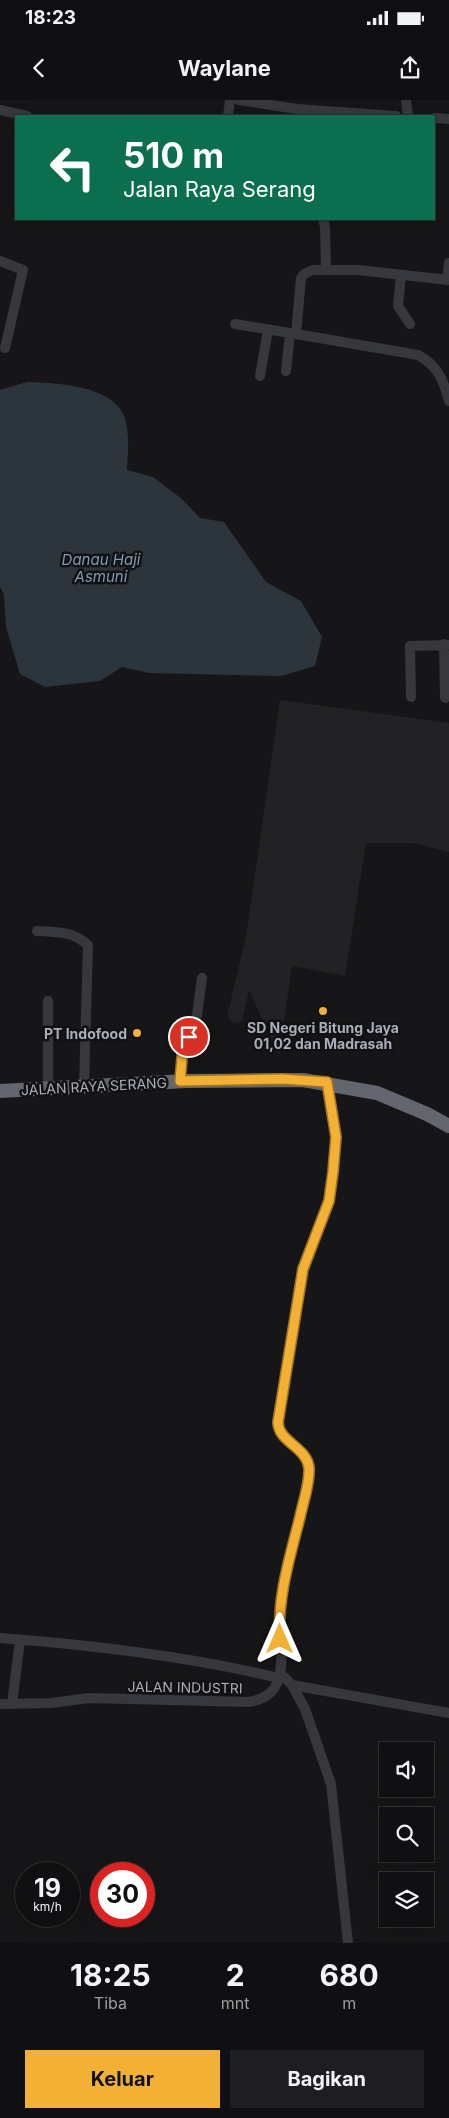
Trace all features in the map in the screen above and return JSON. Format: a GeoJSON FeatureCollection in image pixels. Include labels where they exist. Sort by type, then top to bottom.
{"type":"FeatureCollection","features":[{"type":"Feature","properties":{"kind":"highway","name":"JALAN RAYA SERANG"},"geometry":{"type":"LineString","coordinates":[[0,1091],[180,1081],[282,1079],[327,1082],[377,1093],[427,1114],[449,1126]]}},
{"type":"Feature","properties":{"kind":"street"},"geometry":{"type":"LineString","coordinates":[[228,115],[230,100]]}},
{"type":"Feature","properties":{"kind":"street"},"geometry":{"type":"LineString","coordinates":[[239,100],[297,112],[371,115]]}},
{"type":"Feature","properties":{"kind":"street"},"geometry":{"type":"LineString","coordinates":[[406,100],[408,115]]}},
{"type":"Feature","properties":{"kind":"street"},"geometry":{"type":"LineString","coordinates":[[0,110],[22,115]]}},
{"type":"Feature","properties":{"kind":"street"},"geometry":{"type":"LineString","coordinates":[[435,118],[449,118]]}},
{"type":"Feature","properties":{"kind":"street"},"geometry":{"type":"LineString","coordinates":[[323,220],[326,270]]}},
{"type":"Feature","properties":{"kind":"street"},"geometry":{"type":"LineString","coordinates":[[0,261],[23,270],[5,348]]}},
{"type":"Feature","properties":{"kind":"street"},"geometry":{"type":"LineString","coordinates":[[286,371],[301,278],[304,274],[312,270],[358,270],[448,280],[449,263]]}},
{"type":"Feature","properties":{"kind":"street"},"geometry":{"type":"LineString","coordinates":[[401,276],[398,306],[410,324]]}},
{"type":"Feature","properties":{"kind":"street"},"geometry":{"type":"LineString","coordinates":[[235,324],[418,355],[432,364],[441,375],[449,400]]}},
{"type":"Feature","properties":{"kind":"street"},"geometry":{"type":"LineString","coordinates":[[260,376],[268,330]]}},
{"type":"Feature","properties":{"kind":"street"},"geometry":{"type":"LineString","coordinates":[[411,697],[410,646],[447,644],[445,698]]}},
{"type":"Feature","properties":{"kind":"street"},"geometry":{"type":"LineString","coordinates":[[37,931],[65,932],[78,936],[88,945],[84,1086]]}},
{"type":"Feature","properties":{"kind":"street"},"geometry":{"type":"LineString","coordinates":[[180,1081],[183,1046],[197,1015],[202,978]]}},
{"type":"Feature","properties":{"kind":"street"},"geometry":{"type":"LineString","coordinates":[[48,1001],[48,1087]]}},
{"type":"Feature","properties":{"kind":"street"},"geometry":{"type":"LineString","coordinates":[[279,1675],[279,1622],[282,1600],[309,1466],[305,1456],[279,1430],[278,1422],[303,1269],[329,1201],[336,1137],[327,1082]]}},
{"type":"Feature","properties":{"kind":"street"},"geometry":{"type":"LineString","coordinates":[[0,1638],[117,1649],[220,1665],[279,1675],[292,1685],[306,1709],[332,1784],[348,1943]]}},
{"type":"Feature","properties":{"kind":"street"},"geometry":{"type":"LineString","coordinates":[[12,1704],[20,1640]]}},
{"type":"Feature","properties":{"kind":"street","name":"JALAN INDUSTRI"},"geometry":{"type":"LineString","coordinates":[[0,1704],[51,1703],[89,1698],[249,1702],[262,1700],[269,1695],[279,1675]]}},
{"type":"Feature","properties":{"kind":"street"},"geometry":{"type":"LineString","coordinates":[[292,1685],[449,1713]]}},
{"type":"Feature","properties":{"kind":"shaded area"},"geometry":{"type":"Polygon","coordinates":[[[280,700],[449,723],[449,852],[413,843],[366,843],[345,976],[292,966],[279,1056],[249,990],[242,1022],[234,1023],[228,1019],[228,1012],[246,936],[280,700]]]}},
{"type":"Feature","properties":{"kind":"water","name":"Danau Haji Asmuni"},"geometry":{"type":"Polygon","coordinates":[[[27,382],[52,383],[82,388],[108,398],[118,406],[124,416],[127,429],[127,470],[153,477],[182,499],[200,518],[224,522],[266,582],[301,601],[322,637],[315,666],[281,676],[149,673],[122,667],[100,681],[45,687],[20,674],[6,627],[4,595],[0,587],[0,390],[27,382]]]}},
{"type":"Feature","properties":{"kind":"place","name":"SD Negeri Bitung Jaya 01,02 dan Madrasah"},"geometry":{"type":"Point","coordinates":[323,1011]}},
{"type":"Feature","properties":{"kind":"place","name":"PT Indofood"},"geometry":{"type":"Point","coordinates":[137,1033]}},
{"type":"Feature","properties":{"kind":"route"},"geometry":{"type":"LineString","coordinates":[[189,1037],[183,1046],[180,1081],[282,1079],[327,1082],[336,1137],[329,1201],[303,1269],[302,1287],[278,1422],[279,1430],[305,1456],[309,1466],[304,1497],[285,1578],[279,1622],[280,1639]]}}]}
